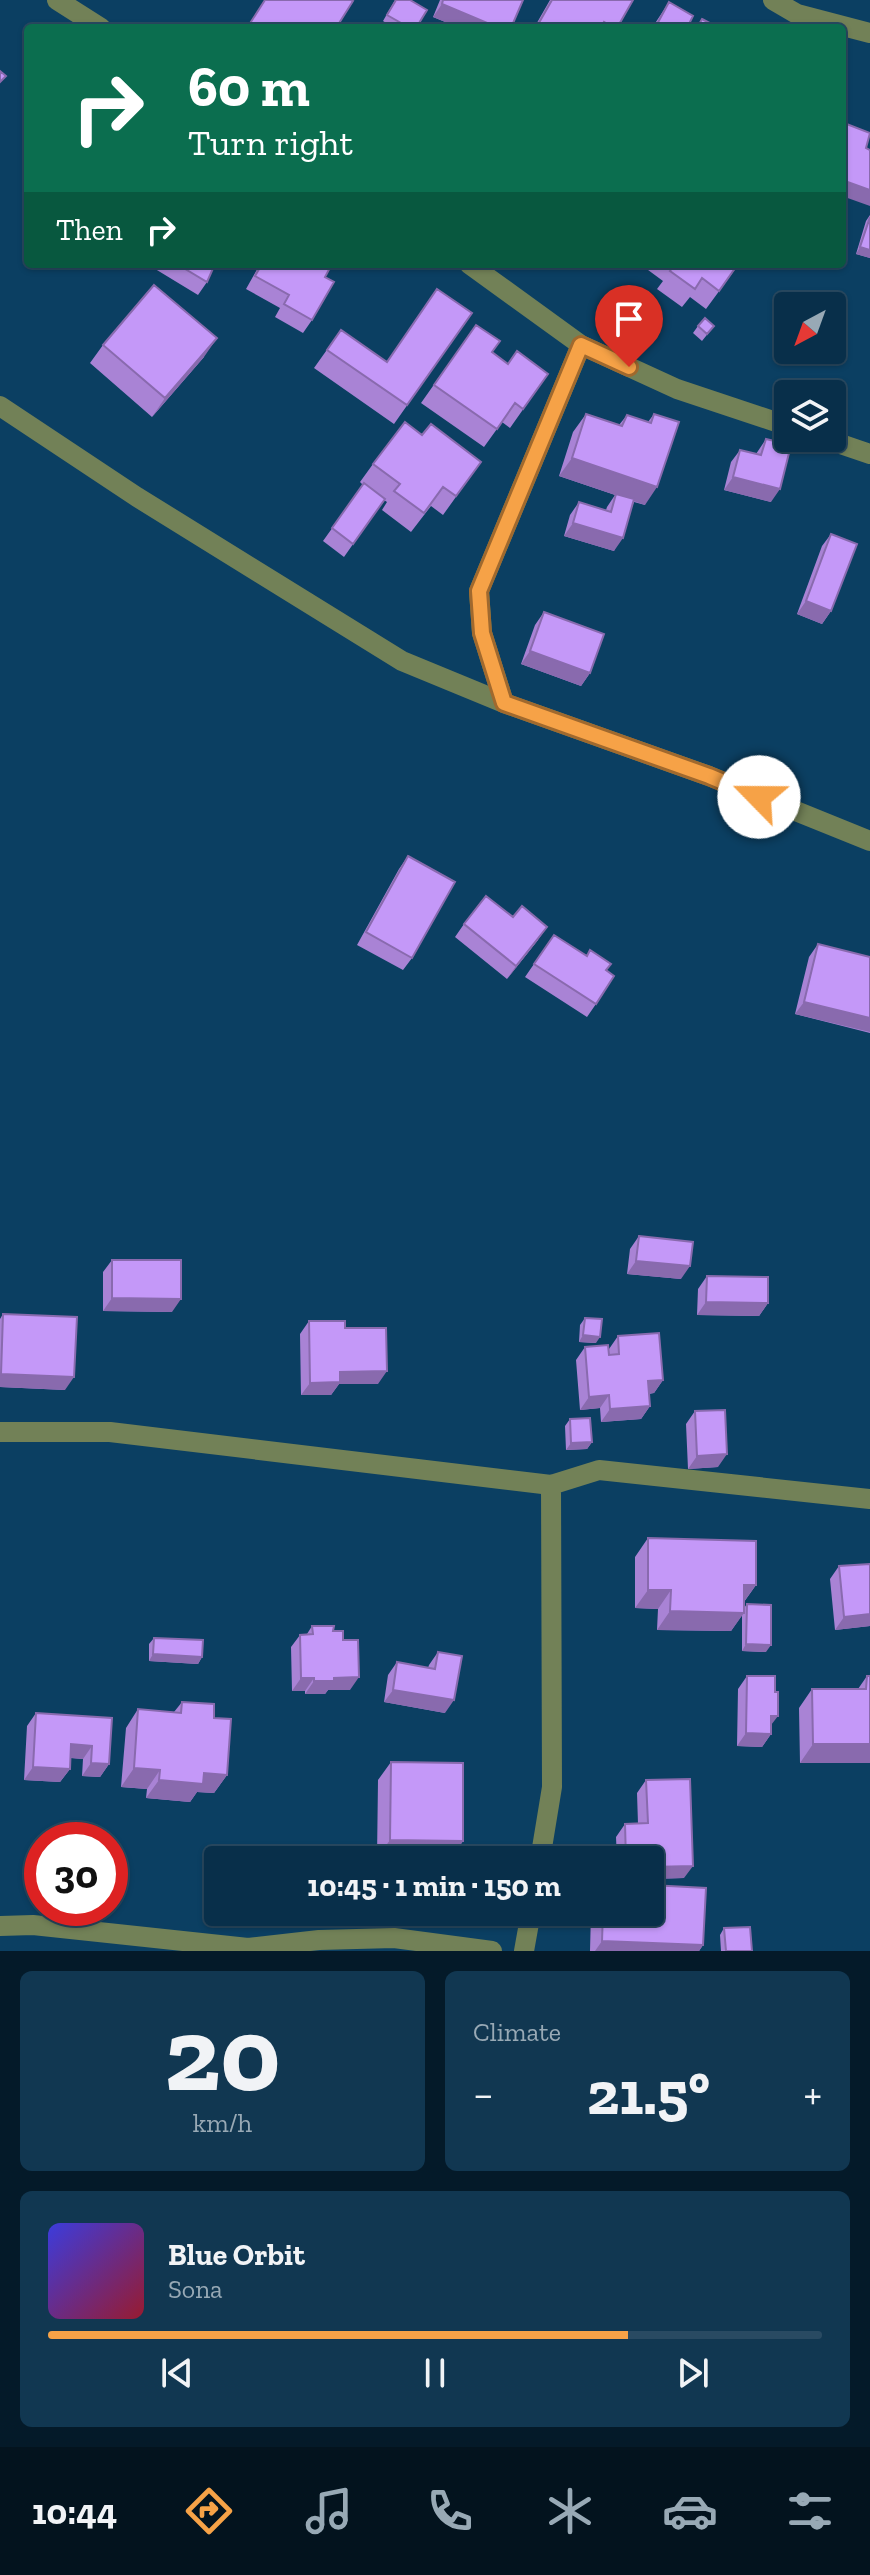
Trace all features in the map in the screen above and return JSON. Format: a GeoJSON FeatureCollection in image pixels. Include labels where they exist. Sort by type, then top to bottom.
{"type":"FeatureCollection","features":[{"type":"Feature","properties":{"kind":"street"},"geometry":{"type":"LineString","coordinates":[[57,0],[95,24]]}},
{"type":"Feature","properties":{"kind":"street"},"geometry":{"type":"LineString","coordinates":[[773,0],[797,14],[835,24]]}},
{"type":"Feature","properties":{"kind":"street"},"geometry":{"type":"LineString","coordinates":[[846,27],[870,33]]}},
{"type":"Feature","properties":{"kind":"street"},"geometry":{"type":"LineString","coordinates":[[475,268],[581,345],[677,389],[774,421]]}},
{"type":"Feature","properties":{"kind":"street"},"geometry":{"type":"LineString","coordinates":[[504,703],[482,633],[479,591],[581,345]]}},
{"type":"Feature","properties":{"kind":"street"},"geometry":{"type":"LineString","coordinates":[[0,406],[137,497],[402,661],[504,703],[709,776],[870,841]]}},
{"type":"Feature","properties":{"kind":"street"},"geometry":{"type":"LineString","coordinates":[[846,446],[870,454]]}},
{"type":"Feature","properties":{"kind":"street"},"geometry":{"type":"LineString","coordinates":[[0,1432],[110,1432],[551,1485],[599,1470],[870,1499]]}},
{"type":"Feature","properties":{"kind":"street"},"geometry":{"type":"LineString","coordinates":[[542,1846],[552,1787],[551,1485]]}},
{"type":"Feature","properties":{"kind":"street"},"geometry":{"type":"LineString","coordinates":[[0,1926],[33,1925],[248,1948],[319,1940],[394,1938],[492,1951]]}},
{"type":"Feature","properties":{"kind":"street"},"geometry":{"type":"LineString","coordinates":[[524,1951],[528,1926]]}},
{"type":"Feature","properties":{"kind":"building"},"geometry":{"type":"Polygon","coordinates":[[[265,0],[353,1],[339,24],[250,24],[265,0]]]}},
{"type":"Feature","properties":{"kind":"building"},"geometry":{"type":"Polygon","coordinates":[[[396,0],[410,0],[427,10],[418,24],[403,24],[387,15],[396,0]]]}},
{"type":"Feature","properties":{"kind":"building"},"geometry":{"type":"Polygon","coordinates":[[[443,0],[523,0],[513,24],[490,24],[442,4],[443,0]]]}},
{"type":"Feature","properties":{"kind":"building"},"geometry":{"type":"Polygon","coordinates":[[[552,0],[633,0],[619,24],[538,24],[552,0]]]}},
{"type":"Feature","properties":{"kind":"building"},"geometry":{"type":"Polygon","coordinates":[[[669,2],[693,16],[689,24],[657,24],[669,2]]]}},
{"type":"Feature","properties":{"kind":"building"},"geometry":{"type":"Polygon","coordinates":[[[846,124],[870,133],[866,148],[870,150],[870,190],[846,181],[846,124]]]}},
{"type":"Feature","properties":{"kind":"building"},"geometry":{"type":"Polygon","coordinates":[[[870,217],[870,250],[860,247],[870,217]]]}},
{"type":"Feature","properties":{"kind":"building"},"geometry":{"type":"Polygon","coordinates":[[[184,268],[213,268],[207,282],[184,268]]]}},
{"type":"Feature","properties":{"kind":"building"},"geometry":{"type":"Polygon","coordinates":[[[260,268],[330,268],[325,277],[334,282],[312,320],[284,304],[289,295],[255,276],[260,268]]]}},
{"type":"Feature","properties":{"kind":"building"},"geometry":{"type":"Polygon","coordinates":[[[672,268],[735,268],[719,291],[702,278],[695,289],[670,271],[672,268]]]}},
{"type":"Feature","properties":{"kind":"building"},"geometry":{"type":"Polygon","coordinates":[[[154,285],[217,338],[165,398],[103,345],[154,285]]]}},
{"type":"Feature","properties":{"kind":"building"},"geometry":{"type":"Polygon","coordinates":[[[635,288],[656,302],[651,310],[631,296],[635,288]]]}},
{"type":"Feature","properties":{"kind":"building"},"geometry":{"type":"Polygon","coordinates":[[[437,289],[472,313],[407,405],[327,350],[341,330],[387,362],[437,289]]]}},
{"type":"Feature","properties":{"kind":"building"},"geometry":{"type":"Polygon","coordinates":[[[705,318],[714,326],[707,334],[698,326],[705,318]]]}},
{"type":"Feature","properties":{"kind":"building"},"geometry":{"type":"Polygon","coordinates":[[[476,325],[500,341],[492,352],[508,364],[517,351],[548,374],[523,409],[515,403],[497,429],[434,385],[476,325]]]}},
{"type":"Feature","properties":{"kind":"building"},"geometry":{"type":"Polygon","coordinates":[[[586,414],[622,426],[627,415],[651,423],[654,414],[679,422],[657,487],[572,458],[586,414]]]}},
{"type":"Feature","properties":{"kind":"building"},"geometry":{"type":"Polygon","coordinates":[[[405,422],[422,435],[431,424],[481,462],[456,496],[443,487],[424,513],[394,491],[400,484],[373,464],[405,422]]]}},
{"type":"Feature","properties":{"kind":"building"},"geometry":{"type":"Polygon","coordinates":[[[766,439],[774,441],[774,452],[789,452],[780,489],[733,477],[740,450],[761,455],[766,439]]]}},
{"type":"Feature","properties":{"kind":"building"},"geometry":{"type":"Polygon","coordinates":[[[364,483],[385,499],[353,544],[332,528],[364,483]]]}},
{"type":"Feature","properties":{"kind":"building"},"geometry":{"type":"Polygon","coordinates":[[[616,494],[634,499],[623,538],[573,523],[579,502],[611,512],[616,494]]]}},
{"type":"Feature","properties":{"kind":"building"},"geometry":{"type":"Polygon","coordinates":[[[831,534],[857,544],[831,611],[806,601],[831,534]]]}},
{"type":"Feature","properties":{"kind":"building"},"geometry":{"type":"Polygon","coordinates":[[[544,612],[604,634],[590,673],[530,651],[544,612]]]}},
{"type":"Feature","properties":{"kind":"building"},"geometry":{"type":"Polygon","coordinates":[[[408,856],[455,882],[412,958],[366,932],[408,856]]]}},
{"type":"Feature","properties":{"kind":"building"},"geometry":{"type":"Polygon","coordinates":[[[486,896],[513,917],[522,906],[547,927],[516,966],[464,924],[486,896]]]}},
{"type":"Feature","properties":{"kind":"building"},"geometry":{"type":"Polygon","coordinates":[[[554,935],[587,956],[590,950],[611,964],[606,970],[614,976],[596,1004],[534,964],[554,935]]]}},
{"type":"Feature","properties":{"kind":"building"},"geometry":{"type":"Polygon","coordinates":[[[818,944],[870,957],[870,1018],[804,1002],[818,944]]]}},
{"type":"Feature","properties":{"kind":"building"},"geometry":{"type":"Polygon","coordinates":[[[639,1236],[693,1242],[690,1266],[636,1261],[639,1236]]]}},
{"type":"Feature","properties":{"kind":"building"},"geometry":{"type":"Polygon","coordinates":[[[112,1260],[181,1260],[181,1299],[112,1298],[112,1260]]]}},
{"type":"Feature","properties":{"kind":"building"},"geometry":{"type":"Polygon","coordinates":[[[707,1276],[768,1277],[768,1303],[706,1302],[707,1276]]]}},
{"type":"Feature","properties":{"kind":"building"},"geometry":{"type":"Polygon","coordinates":[[[3,1314],[77,1317],[74,1377],[1,1374],[3,1314]]]}},
{"type":"Feature","properties":{"kind":"building"},"geometry":{"type":"Polygon","coordinates":[[[585,1318],[602,1319],[600,1337],[583,1335],[585,1318]]]}},
{"type":"Feature","properties":{"kind":"building"},"geometry":{"type":"Polygon","coordinates":[[[309,1321],[345,1321],[345,1328],[386,1328],[387,1371],[340,1372],[340,1382],[310,1383],[309,1321]]]}},
{"type":"Feature","properties":{"kind":"building"},"geometry":{"type":"Polygon","coordinates":[[[659,1333],[663,1380],[648,1381],[650,1406],[610,1409],[609,1395],[589,1397],[585,1347],[608,1345],[609,1355],[619,1354],[618,1336],[659,1333]]]}},
{"type":"Feature","properties":{"kind":"building"},"geometry":{"type":"Polygon","coordinates":[[[725,1410],[727,1454],[697,1456],[695,1411],[725,1410]]]}},
{"type":"Feature","properties":{"kind":"building"},"geometry":{"type":"Polygon","coordinates":[[[590,1418],[592,1442],[571,1443],[570,1419],[590,1418]]]}},
{"type":"Feature","properties":{"kind":"building"},"geometry":{"type":"Polygon","coordinates":[[[648,1538],[756,1541],[756,1585],[744,1585],[744,1613],[670,1611],[671,1590],[648,1590],[648,1538]]]}},
{"type":"Feature","properties":{"kind":"building"},"geometry":{"type":"Polygon","coordinates":[[[870,1564],[870,1614],[844,1617],[839,1566],[870,1564]]]}},
{"type":"Feature","properties":{"kind":"building"},"geometry":{"type":"Polygon","coordinates":[[[747,1604],[771,1605],[771,1645],[746,1644],[747,1604]]]}},
{"type":"Feature","properties":{"kind":"building"},"geometry":{"type":"Polygon","coordinates":[[[312,1626],[334,1626],[333,1631],[343,1631],[343,1640],[358,1640],[359,1677],[334,1678],[334,1681],[301,1678],[300,1635],[313,1634],[312,1626]]]}},
{"type":"Feature","properties":{"kind":"building"},"geometry":{"type":"Polygon","coordinates":[[[154,1638],[203,1640],[202,1657],[153,1654],[154,1638]]]}},
{"type":"Feature","properties":{"kind":"building"},"geometry":{"type":"Polygon","coordinates":[[[438,1652],[462,1656],[454,1700],[393,1690],[397,1662],[435,1669],[438,1652]]]}},
{"type":"Feature","properties":{"kind":"building"},"geometry":{"type":"Polygon","coordinates":[[[747,1676],[775,1676],[778,1716],[771,1716],[771,1734],[746,1733],[747,1676]]]}},
{"type":"Feature","properties":{"kind":"building"},"geometry":{"type":"Polygon","coordinates":[[[867,1676],[870,1676],[870,1744],[813,1744],[812,1689],[866,1689],[867,1676]]]}},
{"type":"Feature","properties":{"kind":"building"},"geometry":{"type":"Polygon","coordinates":[[[182,1702],[214,1704],[214,1718],[231,1719],[227,1775],[204,1773],[203,1784],[159,1780],[160,1770],[134,1768],[138,1709],[181,1713],[182,1702]]]}},
{"type":"Feature","properties":{"kind":"building"},"geometry":{"type":"Polygon","coordinates":[[[36,1713],[112,1718],[109,1764],[91,1763],[92,1746],[71,1744],[70,1769],[33,1767],[36,1713]]]}},
{"type":"Feature","properties":{"kind":"building"},"geometry":{"type":"Polygon","coordinates":[[[391,1762],[463,1763],[463,1841],[390,1840],[391,1762]]]}},
{"type":"Feature","properties":{"kind":"building"},"geometry":{"type":"Polygon","coordinates":[[[690,1779],[693,1866],[664,1867],[664,1846],[626,1846],[625,1824],[648,1823],[646,1780],[690,1779]]]}},
{"type":"Feature","properties":{"kind":"building"},"geometry":{"type":"Polygon","coordinates":[[[664,1886],[706,1888],[703,1945],[602,1941],[603,1926],[664,1926],[664,1886]]]}},
{"type":"Feature","properties":{"kind":"building"},"geometry":{"type":"Polygon","coordinates":[[[750,1927],[752,1951],[726,1951],[724,1928],[750,1927]]]}},
{"type":"Feature","properties":{"kind":"route"},"geometry":{"type":"LineString","coordinates":[[629,367],[581,345],[479,591],[482,633],[504,703],[709,776],[759,797]]}}]}
